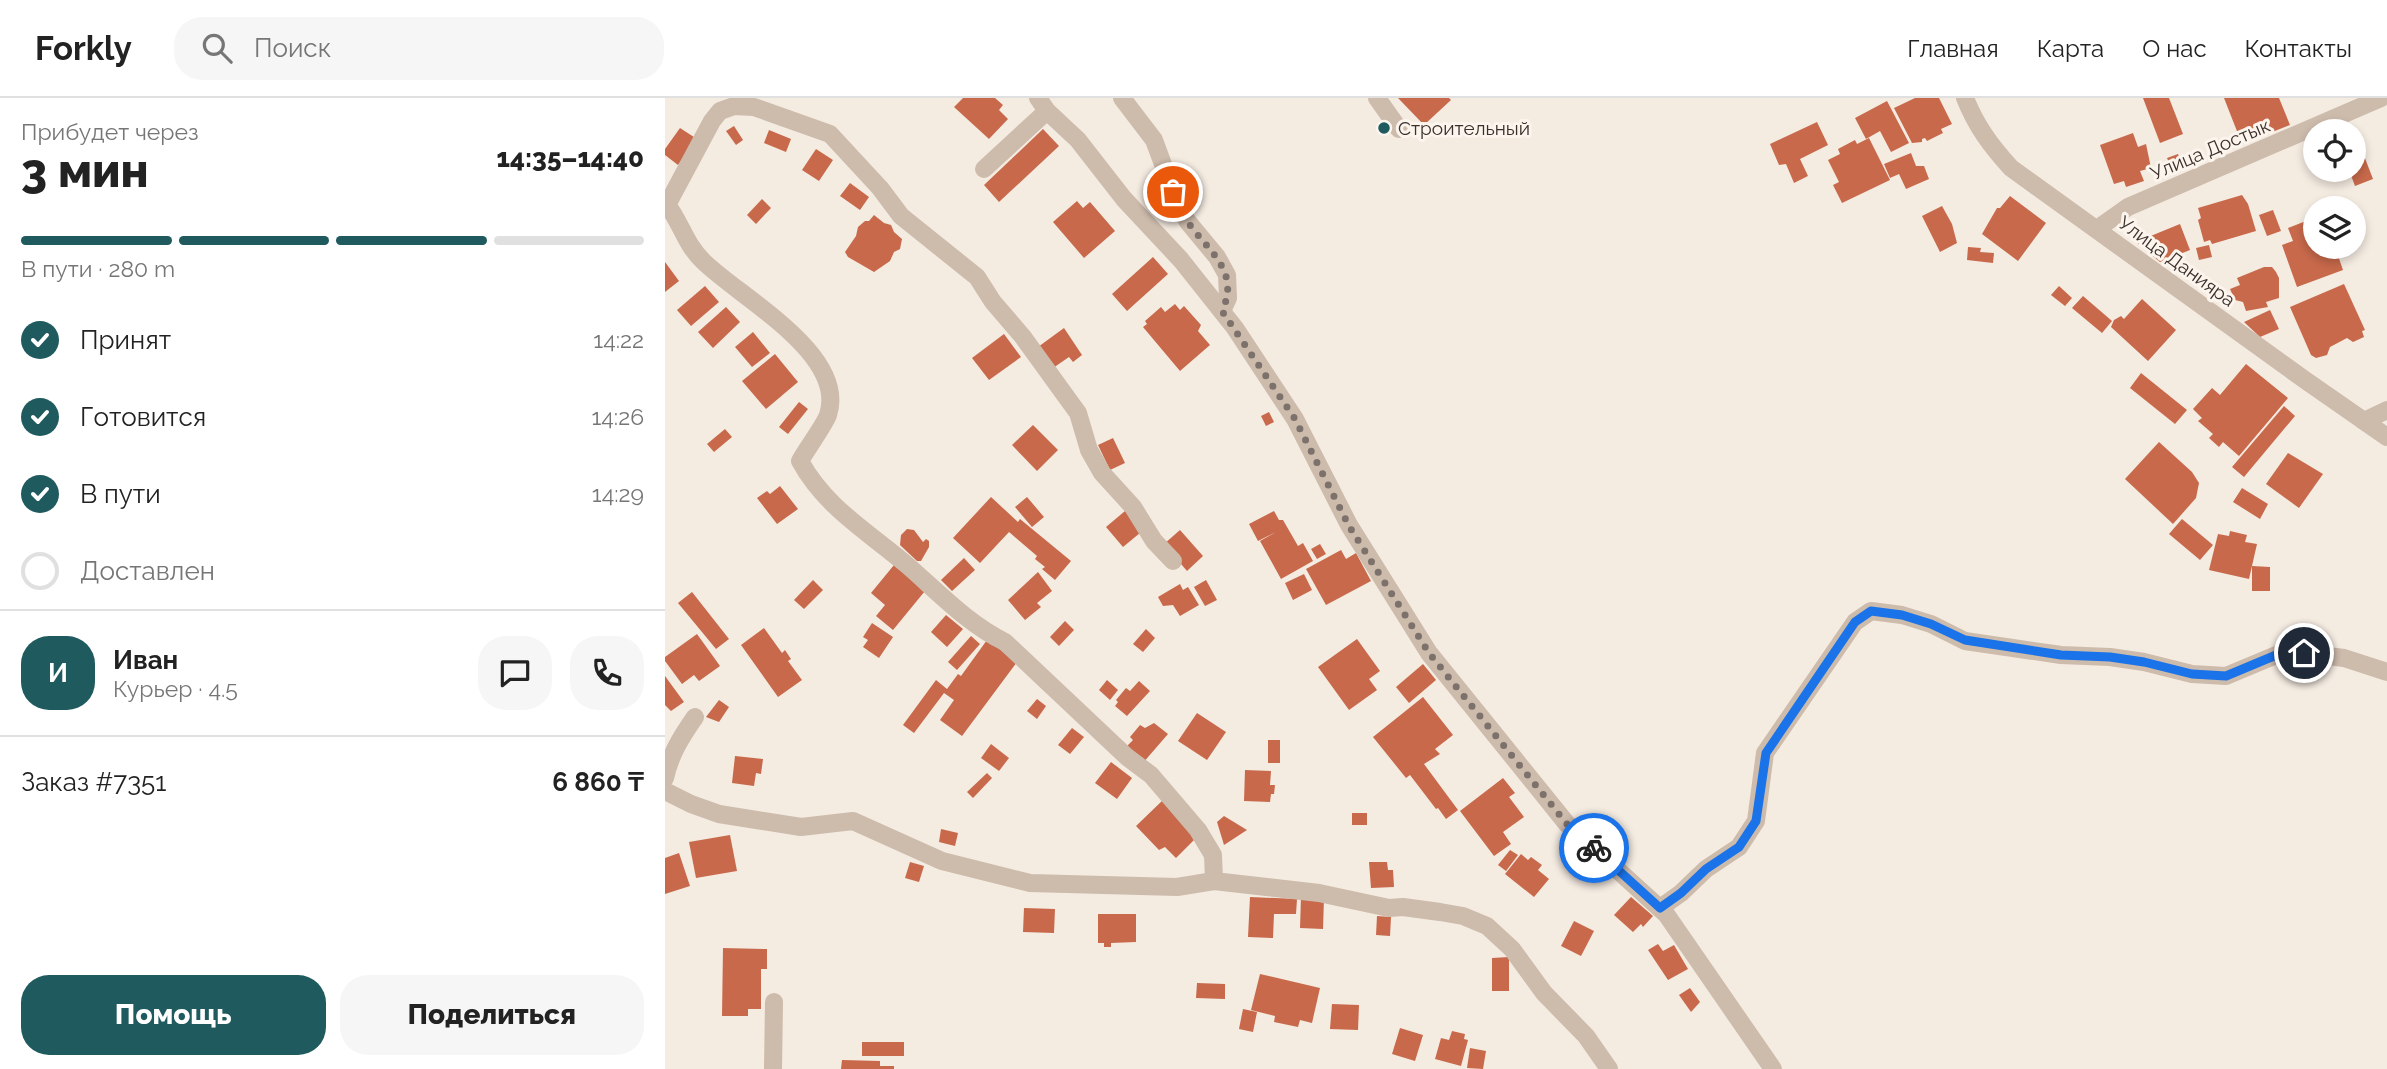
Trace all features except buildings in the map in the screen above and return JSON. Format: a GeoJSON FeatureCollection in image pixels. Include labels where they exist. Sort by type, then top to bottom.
{"type":"FeatureCollection","features":[{"type":"Feature","properties":{"kind":"street"},"geometry":{"type":"LineString","coordinates":[[1122,98],[1154,141],[1178,205],[1188,222],[1217,257],[1227,275],[1228,298],[1222,311]]}},
{"type":"Feature","properties":{"kind":"street"},"geometry":{"type":"LineString","coordinates":[[1377,98],[1399,129]]}},
{"type":"Feature","properties":{"kind":"street","name":"Улица Данияра"},"geometry":{"type":"LineString","coordinates":[[1965,98],[1973,120],[2011,168],[2387,437]]}},
{"type":"Feature","properties":{"kind":"street","name":"Улица Достык"},"geometry":{"type":"LineString","coordinates":[[2097,229],[2128,207],[2381,98]]}},
{"type":"Feature","properties":{"kind":"street"},"geometry":{"type":"LineString","coordinates":[[984,169],[1043,105],[1078,140],[1124,199],[1181,260],[1222,311],[1295,419],[1349,526],[1429,653],[1567,824],[1666,914],[1773,1069]]}},
{"type":"Feature","properties":{"kind":"street"},"geometry":{"type":"LineString","coordinates":[[1173,561],[1154,541],[1133,507],[1102,473],[1089,450],[1078,413],[977,277],[901,216],[880,188],[830,134],[754,107],[734,106],[720,111],[666,203],[684,237],[702,260],[792,334],[812,353],[827,377],[830,396],[828,416],[800,461],[811,481],[841,514],[902,561],[985,632],[1005,642],[1127,757],[1151,775],[1198,830],[1213,855],[1214,881]]}},
{"type":"Feature","properties":{"kind":"street"},"geometry":{"type":"LineString","coordinates":[[2364,421],[2387,410]]}},
{"type":"Feature","properties":{"kind":"street"},"geometry":{"type":"LineString","coordinates":[[1660,908],[1681,893],[1706,869],[1739,847],[1756,821],[1766,753],[1855,622],[1871,611],[1902,615],[1931,624],[1965,640],[2061,655],[2110,657],[2144,662],[2192,674],[2226,676],[2281,653],[2344,658],[2387,672]]}},
{"type":"Feature","properties":{"kind":"street"},"geometry":{"type":"LineString","coordinates":[[665,778],[667,765],[678,740],[695,717]]}},
{"type":"Feature","properties":{"kind":"street"},"geometry":{"type":"LineString","coordinates":[[665,790],[691,804],[719,814],[801,827],[853,821],[942,861],[1030,883],[1177,887],[1214,881],[1319,893],[1388,908],[1403,907],[1463,916],[1487,926],[1512,949],[1544,993],[1586,1036],[1608,1069]]}},
{"type":"Feature","properties":{"kind":"street"},"geometry":{"type":"LineString","coordinates":[[773,1069],[774,1002]]}},
{"type":"Feature","properties":{"kind":"way so far"},"geometry":{"type":"LineString","coordinates":[[1173,192],[1188,222],[1217,257],[1227,275],[1228,298],[1222,311],[1295,419],[1349,526],[1429,653],[1567,824],[1594,848]]}},
{"type":"Feature","properties":{"kind":"place","name":"Строительный"},"geometry":{"type":"Point","coordinates":[1384,128]}},
{"type":"Feature","properties":{"kind":"route"},"geometry":{"type":"LineString","coordinates":[[1594,848],[1660,908],[1681,893],[1706,869],[1739,847],[1756,821],[1766,753],[1855,622],[1871,611],[1902,615],[1931,624],[1965,640],[2061,655],[2110,657],[2144,662],[2192,674],[2226,676],[2281,653],[2304,653]]}}]}
